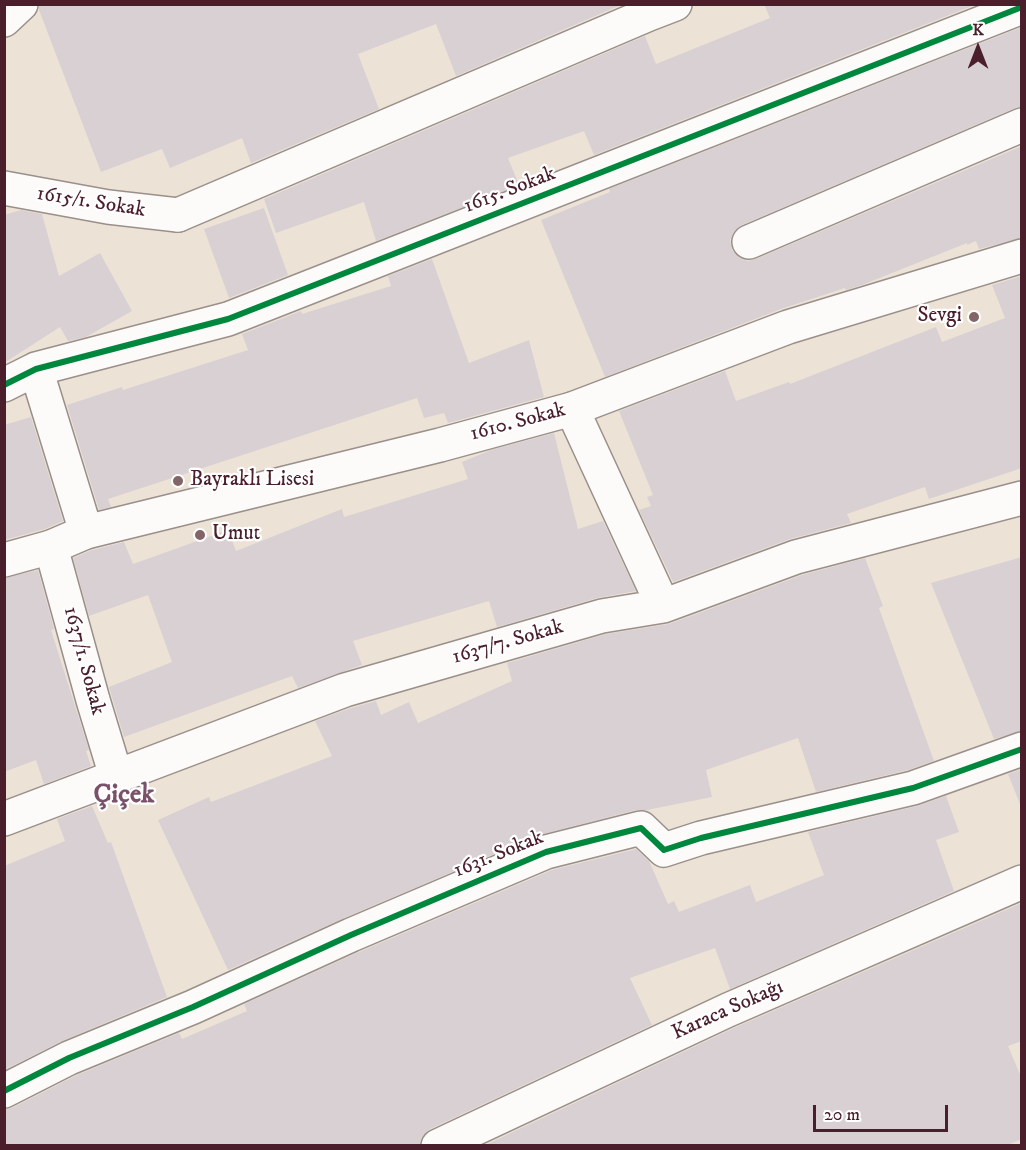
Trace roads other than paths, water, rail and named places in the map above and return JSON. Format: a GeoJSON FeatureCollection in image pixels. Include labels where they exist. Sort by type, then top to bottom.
{"type":"FeatureCollection","features":[{"type":"Feature","properties":{"kind":"street"},"geometry":{"type":"LineString","coordinates":[[4,20],[21,4]]}},
{"type":"Feature","properties":{"kind":"street","name":"1615. Sokak"},"geometry":{"type":"LineString","coordinates":[[4,385],[36,369],[228,319],[1022,7]]}},
{"type":"Feature","properties":{"kind":"street","name":"1615/1. Sokak"},"geometry":{"type":"LineString","coordinates":[[4,188],[108,207],[178,215],[662,9]]}},
{"type":"Feature","properties":{"kind":"street"},"geometry":{"type":"LineString","coordinates":[[749,242],[1022,125]]}},
{"type":"Feature","properties":{"kind":"street","name":"1610. Sokak"},"geometry":{"type":"LineString","coordinates":[[4,560],[51,547],[86,532],[572,409],[788,327],[1022,256]]}},
{"type":"Feature","properties":{"kind":"street"},"geometry":{"type":"LineString","coordinates":[[36,369],[86,532]]}},
{"type":"Feature","properties":{"kind":"street"},"geometry":{"type":"LineString","coordinates":[[572,409],[663,606]]}},
{"type":"Feature","properties":{"kind":"street","name":"1637/7. Sokak"},"geometry":{"type":"LineString","coordinates":[[4,819],[345,690],[602,616],[663,606],[796,556],[1022,498]]}},
{"type":"Feature","properties":{"kind":"street","name":"1637/1. Sokak"},"geometry":{"type":"LineString","coordinates":[[51,547],[116,776]]}},
{"type":"Feature","properties":{"kind":"street","name":"1631. Sokak"},"geometry":{"type":"LineString","coordinates":[[4,1091],[69,1058],[194,1007],[351,935],[546,852],[641,828],[664,850],[701,838],[914,788],[1022,749]]}},
{"type":"Feature","properties":{"kind":"street","name":"Karaca Sokağı"},"geometry":{"type":"LineString","coordinates":[[438,1146],[728,1010],[1022,882]]}},
{"type":"Feature","properties":{"kind":"place","name":"Sevgi"},"geometry":{"type":"Point","coordinates":[974,317]}},
{"type":"Feature","properties":{"kind":"place","name":"Bayraklı Lisesi"},"geometry":{"type":"Point","coordinates":[178,481]}},
{"type":"Feature","properties":{"kind":"place","name":"Umut"},"geometry":{"type":"Point","coordinates":[200,535]}},
{"type":"Feature","properties":{"kind":"district","name":"Çiçek"},"geometry":{"type":"Point","coordinates":[124,796]}}]}
